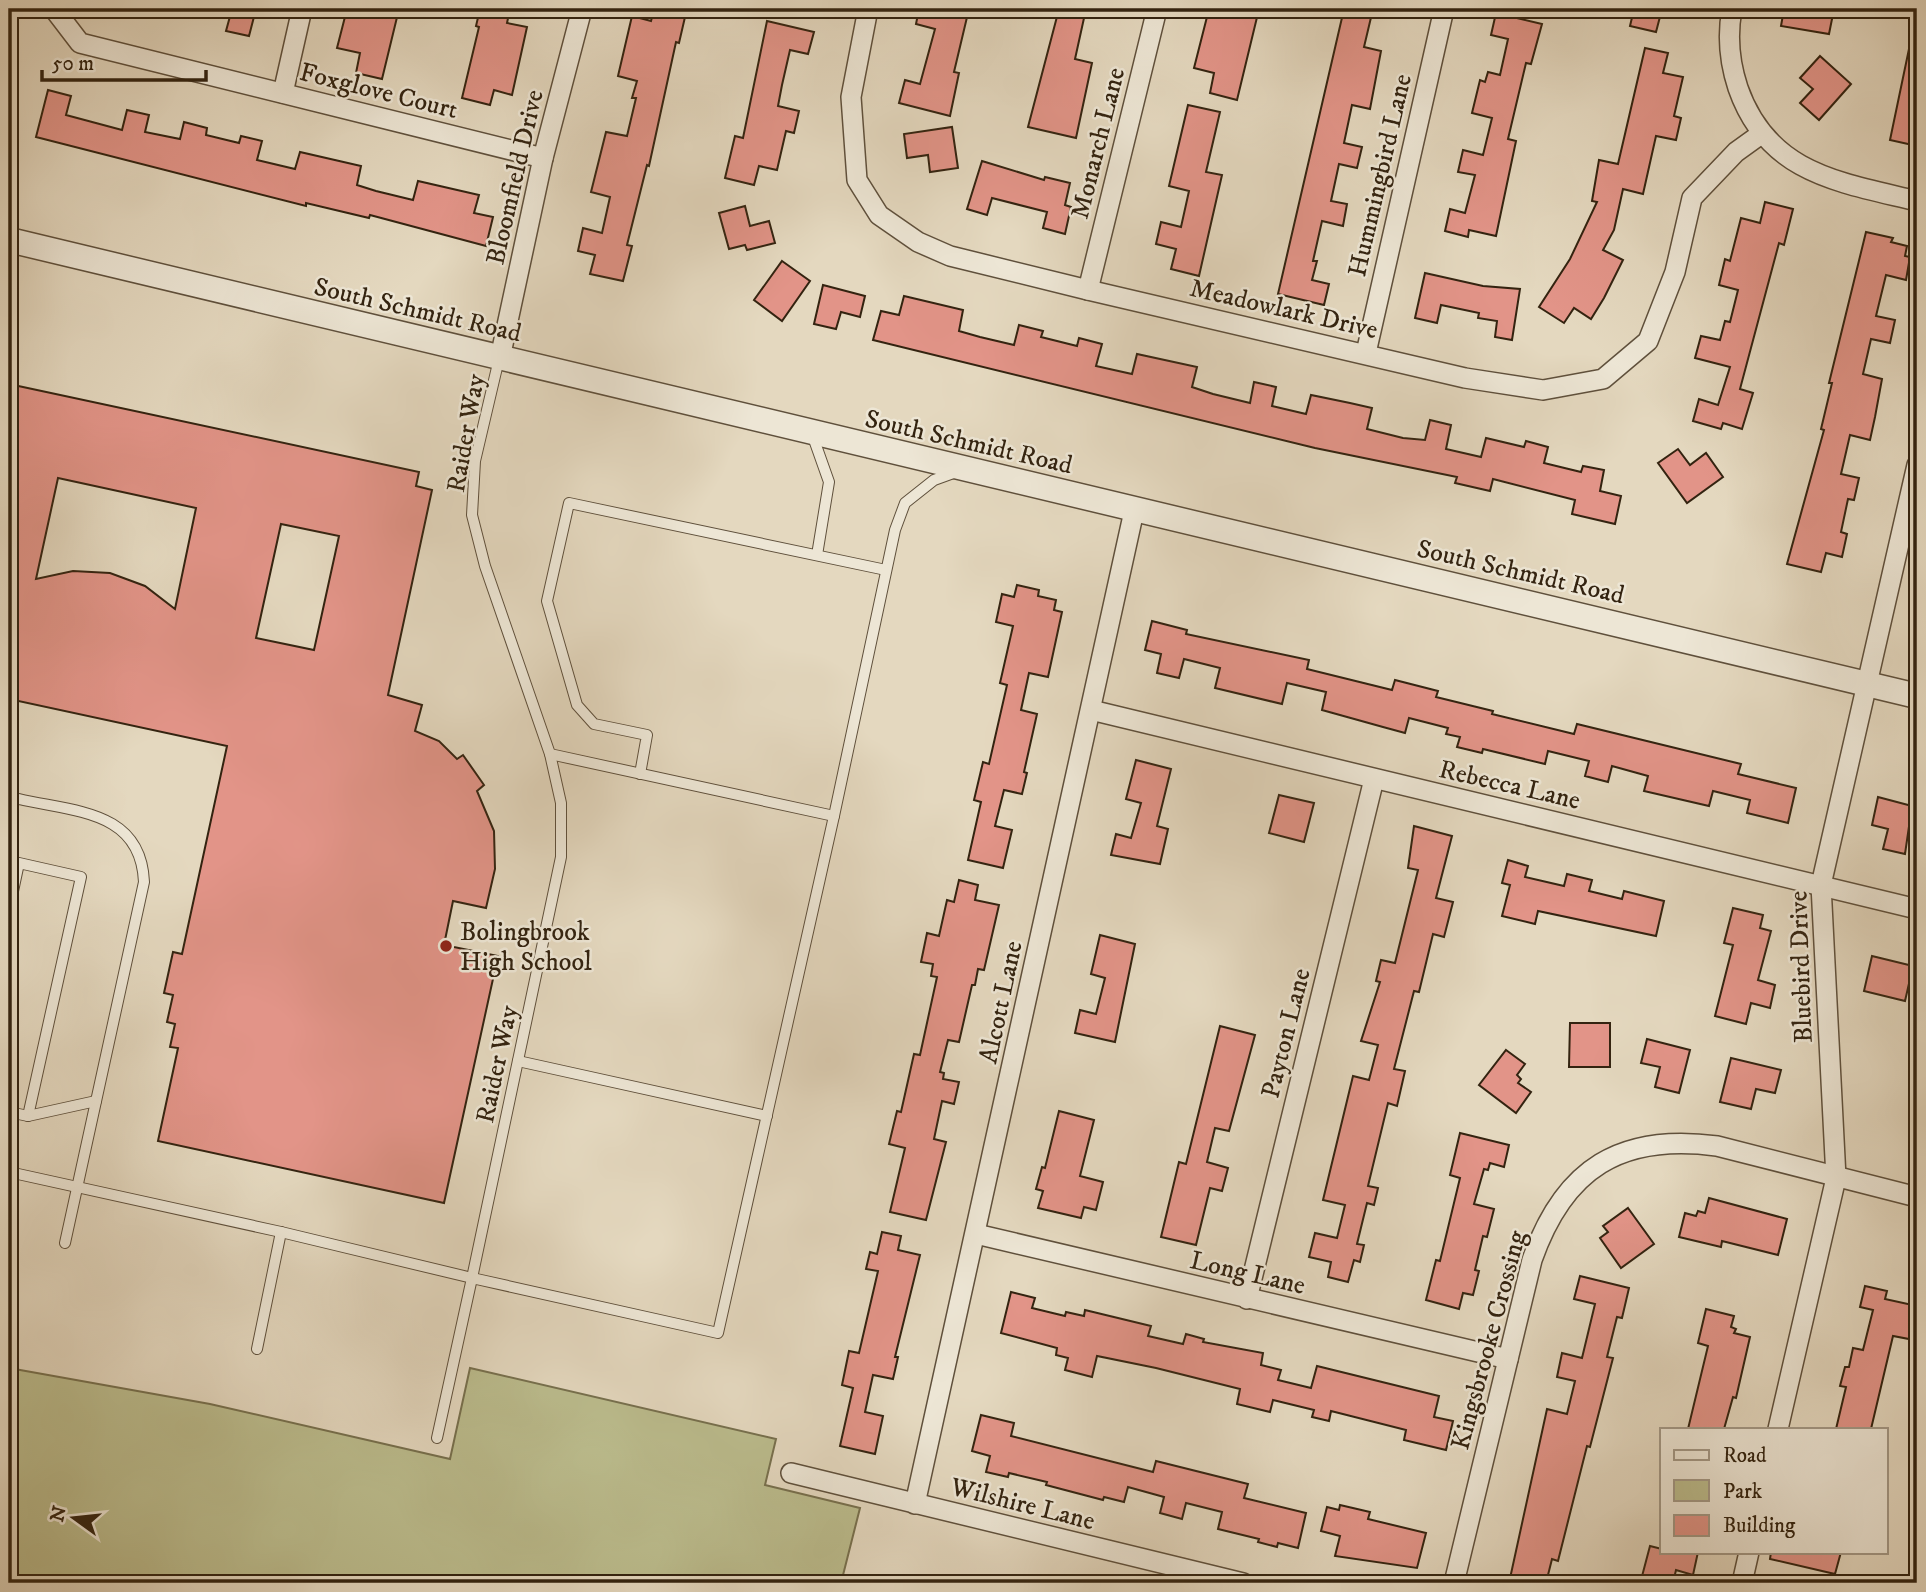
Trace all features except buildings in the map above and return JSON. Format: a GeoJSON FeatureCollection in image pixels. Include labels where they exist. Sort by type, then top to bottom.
{"type":"FeatureCollection","features":[{"type":"Feature","properties":{"kind":"street","name":"Foxglove Court"},"geometry":{"type":"LineString","coordinates":[[54,9],[80,43],[543,158]]}},
{"type":"Feature","properties":{"kind":"street"},"geometry":{"type":"LineString","coordinates":[[283,93],[302,9]]}},
{"type":"Feature","properties":{"kind":"street","name":"Bloomfield Drive"},"geometry":{"type":"LineString","coordinates":[[499,358],[543,158],[582,9]]}},
{"type":"Feature","properties":{"kind":"street","name":"Meadowlark Drive"},"geometry":{"type":"LineString","coordinates":[[868,9],[851,97],[852,142],[857,180],[879,215],[918,242],[950,256],[1088,290],[1465,378],[1543,390],[1603,379],[1647,341],[1675,271],[1692,198],[1736,152],[1761,134]]}},
{"type":"Feature","properties":{"kind":"street","name":"Monarch Lane"},"geometry":{"type":"LineString","coordinates":[[1088,290],[1157,9]]}},
{"type":"Feature","properties":{"kind":"street","name":"Hummingbird Lane"},"geometry":{"type":"LineString","coordinates":[[1366,354],[1444,9]]}},
{"type":"Feature","properties":{"kind":"street"},"geometry":{"type":"LineString","coordinates":[[1732,9],[1729,53],[1746,110],[1761,134],[1807,170],[1833,181],[1917,201]]}},
{"type":"Feature","properties":{"kind":"street","name":"South Schmidt Road"},"geometry":{"type":"LineString","coordinates":[[9,240],[1917,696]]}},
{"type":"Feature","properties":{"kind":"street","name":"Bluebird Drive"},"geometry":{"type":"LineString","coordinates":[[1778,1428],[1836,1178],[1821,885],[1866,683],[1914,492],[1917,465]]}},
{"type":"Feature","properties":{"kind":"street","name":"Alcott Lane"},"geometry":{"type":"LineString","coordinates":[[915,1504],[1134,511]]}},
{"type":"Feature","properties":{"kind":"street","name":"Rebecca Lane"},"geometry":{"type":"LineString","coordinates":[[1091,710],[1917,909]]}},
{"type":"Feature","properties":{"kind":"street","name":"Payton Lane"},"geometry":{"type":"LineString","coordinates":[[1247,1299],[1374,779]]}},
{"type":"Feature","properties":{"kind":"street","name":"Kingsbrooke Crossing"},"geometry":{"type":"LineString","coordinates":[[1454,1583],[1541,1235],[1571,1187],[1598,1163],[1632,1147],[1687,1142],[1717,1146],[1917,1197]]}},
{"type":"Feature","properties":{"kind":"street","name":"Long Lane"},"geometry":{"type":"LineString","coordinates":[[976,1234],[1508,1359]]}},
{"type":"Feature","properties":{"kind":"street","name":"Wilshire Lane"},"geometry":{"type":"LineString","coordinates":[[791,1473],[1243,1583]]}},
{"type":"Feature","properties":{"kind":"street"},"geometry":{"type":"LineString","coordinates":[[1742,1583],[1749,1554]]}},
{"type":"Feature","properties":{"kind":"lane","name":"Raider Way"},"geometry":{"type":"LineString","coordinates":[[437,1438],[561,857],[561,803],[550,754],[485,566],[472,514],[475,461],[499,358]]}},
{"type":"Feature","properties":{"kind":"lane"},"geometry":{"type":"LineString","coordinates":[[812,434],[829,482],[817,555]]}},
{"type":"Feature","properties":{"kind":"lane"},"geometry":{"type":"LineString","coordinates":[[9,1172],[281,1231],[472,1278],[718,1333],[834,816],[886,570],[905,503],[934,480],[963,470]]}},
{"type":"Feature","properties":{"kind":"lane"},"geometry":{"type":"LineString","coordinates":[[640,774],[647,735],[594,724],[577,705],[547,601],[569,503],[886,570]]}},
{"type":"Feature","properties":{"kind":"lane"},"geometry":{"type":"LineString","coordinates":[[550,754],[834,816]]}},
{"type":"Feature","properties":{"kind":"lane"},"geometry":{"type":"LineString","coordinates":[[9,801],[19,799],[105,819],[122,829],[135,843],[143,862],[144,882],[65,1243]]}},
{"type":"Feature","properties":{"kind":"lane"},"geometry":{"type":"LineString","coordinates":[[9,910],[19,863],[82,877],[28,1116]]}},
{"type":"Feature","properties":{"kind":"lane"},"geometry":{"type":"LineString","coordinates":[[518,1061],[767,1116]]}},
{"type":"Feature","properties":{"kind":"lane"},"geometry":{"type":"LineString","coordinates":[[9,1112],[28,1116],[96,1101]]}},
{"type":"Feature","properties":{"kind":"lane"},"geometry":{"type":"LineString","coordinates":[[257,1349],[281,1231]]}},
{"type":"Feature","properties":{"kind":"green space"},"geometry":{"type":"Polygon","coordinates":[[[9,1368],[210,1404],[450,1459],[470,1368],[776,1439],[765,1485],[860,1508],[841,1583],[9,1583],[9,1368]]]}},
{"type":"Feature","properties":{"kind":"place","name":"Bolingbrook High School"},"geometry":{"type":"Point","coordinates":[446,946]}}]}
